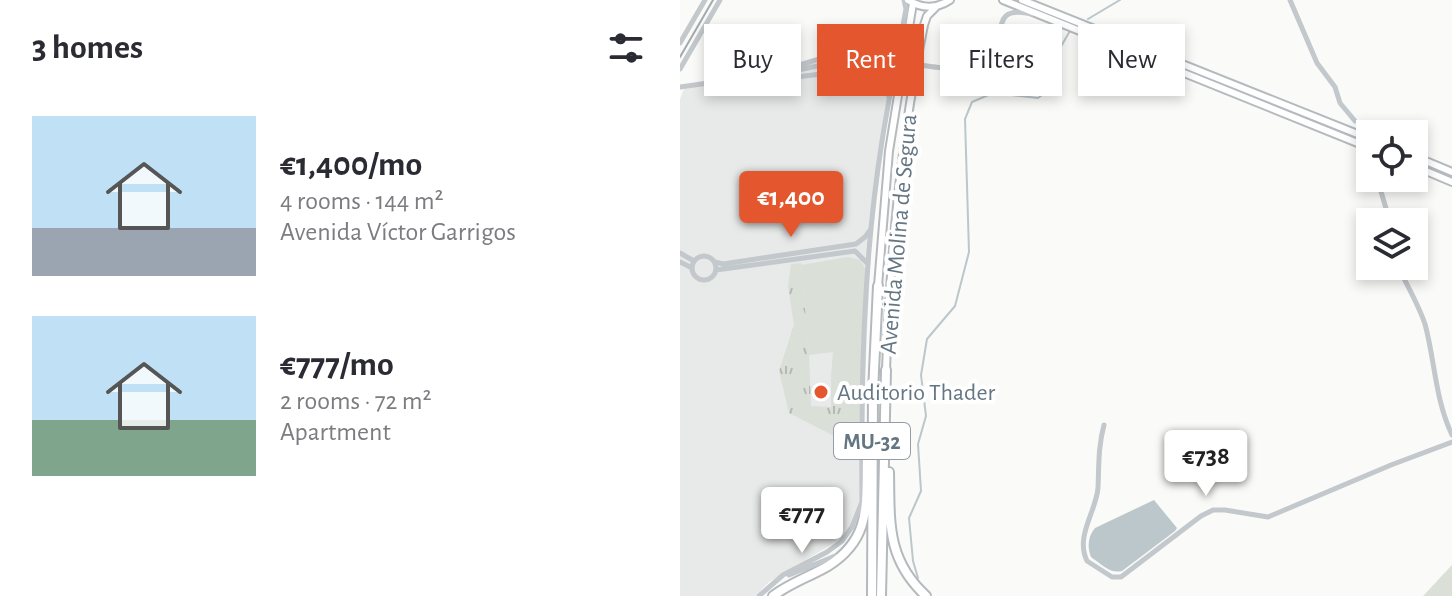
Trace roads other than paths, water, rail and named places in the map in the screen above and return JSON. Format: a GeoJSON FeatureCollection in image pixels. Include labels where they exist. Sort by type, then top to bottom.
{"type":"FeatureCollection","features":[{"type":"Feature","properties":{"kind":"highway","name":"MU-32"},"geometry":{"type":"LineString","coordinates":[[872,596],[873,392],[878,286]]}},
{"type":"Feature","properties":{"kind":"highway","name":"MU-32"},"geometry":{"type":"LineString","coordinates":[[883,596],[886,370]]}},
{"type":"Feature","properties":{"kind":"highway"},"geometry":{"type":"LineString","coordinates":[[883,596],[886,370]]}},
{"type":"Feature","properties":{"kind":"highway"},"geometry":{"type":"LineString","coordinates":[[770,592],[828,566],[852,546],[863,527],[867,437],[873,392]]}},
{"type":"Feature","properties":{"kind":"highway"},"geometry":{"type":"LineString","coordinates":[[887,443],[893,546],[906,574],[926,596]]}},
{"type":"Feature","properties":{"kind":"main road"},"geometry":{"type":"LineString","coordinates":[[908,1],[936,7],[950,0]]}},
{"type":"Feature","properties":{"kind":"main road"},"geometry":{"type":"LineString","coordinates":[[1003,0],[1078,29]]}},
{"type":"Feature","properties":{"kind":"main road"},"geometry":{"type":"LineString","coordinates":[[1022,0],[1078,25]]}},
{"type":"Feature","properties":{"kind":"main road","name":"Avenida Molina de Segura"},"geometry":{"type":"LineString","coordinates":[[878,286],[889,151],[908,1]]}},
{"type":"Feature","properties":{"kind":"main road","name":"Avenida Molina de Segura"},"geometry":{"type":"LineString","coordinates":[[886,370],[890,291],[906,137],[924,25],[927,16],[936,7]]}},
{"type":"Feature","properties":{"kind":"main road"},"geometry":{"type":"LineString","coordinates":[[1185,70],[1356,134]]}},
{"type":"Feature","properties":{"kind":"main road"},"geometry":{"type":"LineString","coordinates":[[1185,71],[1356,142]]}},
{"type":"Feature","properties":{"kind":"main road"},"geometry":{"type":"LineString","coordinates":[[1428,162],[1452,172]]}},
{"type":"Feature","properties":{"kind":"main road"},"geometry":{"type":"LineString","coordinates":[[1428,172],[1452,182]]}},
{"type":"Feature","properties":{"kind":"street"},"geometry":{"type":"LineString","coordinates":[[680,43],[705,0]]}},
{"type":"Feature","properties":{"kind":"street"},"geometry":{"type":"LineString","coordinates":[[680,69],[720,0]]}},
{"type":"Feature","properties":{"kind":"street"},"geometry":{"type":"LineString","coordinates":[[1290,0],[1317,63],[1335,87],[1340,103],[1355,121]]}},
{"type":"Feature","properties":{"kind":"street","name":"Avenida Molina de Segura"},"geometry":{"type":"LineString","coordinates":[[904,24],[908,1]]}},
{"type":"Feature","properties":{"kind":"street"},"geometry":{"type":"LineString","coordinates":[[801,68],[861,57],[975,71],[995,53],[998,27],[1007,16],[1022,12],[1049,19]]}},
{"type":"Feature","properties":{"kind":"street"},"geometry":{"type":"LineString","coordinates":[[801,76],[850,69],[869,70],[883,79],[889,100]]}},
{"type":"Feature","properties":{"kind":"street"},"geometry":{"type":"LineString","coordinates":[[680,87],[704,84]]}},
{"type":"Feature","properties":{"kind":"street","name":"Avenida Molina de Segura"},"geometry":{"type":"LineString","coordinates":[[770,592],[791,570],[842,541],[852,527],[862,502],[869,267],[890,96]]}},
{"type":"Feature","properties":{"kind":"street"},"geometry":{"type":"LineString","coordinates":[[692,268],[694,261],[705,256],[723,264],[856,244],[872,228]]}},
{"type":"Feature","properties":{"kind":"street"},"geometry":{"type":"LineString","coordinates":[[716,270],[855,251],[869,267]]}},
{"type":"Feature","properties":{"kind":"street"},"geometry":{"type":"LineString","coordinates":[[680,253],[694,261]]}},
{"type":"Feature","properties":{"kind":"street"},"geometry":{"type":"LineString","coordinates":[[680,262],[704,280],[712,277],[716,270],[715,262]]}},
{"type":"Feature","properties":{"kind":"street"},"geometry":{"type":"LineString","coordinates":[[1405,280],[1425,324],[1440,406],[1452,435]]}},
{"type":"Feature","properties":{"kind":"street"},"geometry":{"type":"LineString","coordinates":[[1104,425],[1098,448],[1098,491],[1083,545],[1087,561],[1112,577],[1121,577],[1213,510],[1268,517],[1452,442]]}},
{"type":"Feature","properties":{"kind":"street"},"geometry":{"type":"LineString","coordinates":[[759,596],[770,592]]}},
{"type":"Feature","properties":{"kind":"waterway"},"geometry":{"type":"LineString","coordinates":[[1088,19],[1120,0]]}},
{"type":"Feature","properties":{"kind":"waterway"},"geometry":{"type":"LineString","coordinates":[[918,578],[913,561],[909,518],[921,491],[918,444],[926,416],[921,375],[927,339],[955,306],[969,252],[965,119],[972,102],[993,93],[1038,98],[1058,84],[1055,57],[1071,29]]}},
{"type":"Feature","properties":{"kind":"tram line"},"geometry":{"type":"LineString","coordinates":[[680,57],[713,0]]}},
{"type":"Feature","properties":{"kind":"place","name":"Auditorio Thader"},"geometry":{"type":"Point","coordinates":[821,392]}}]}
